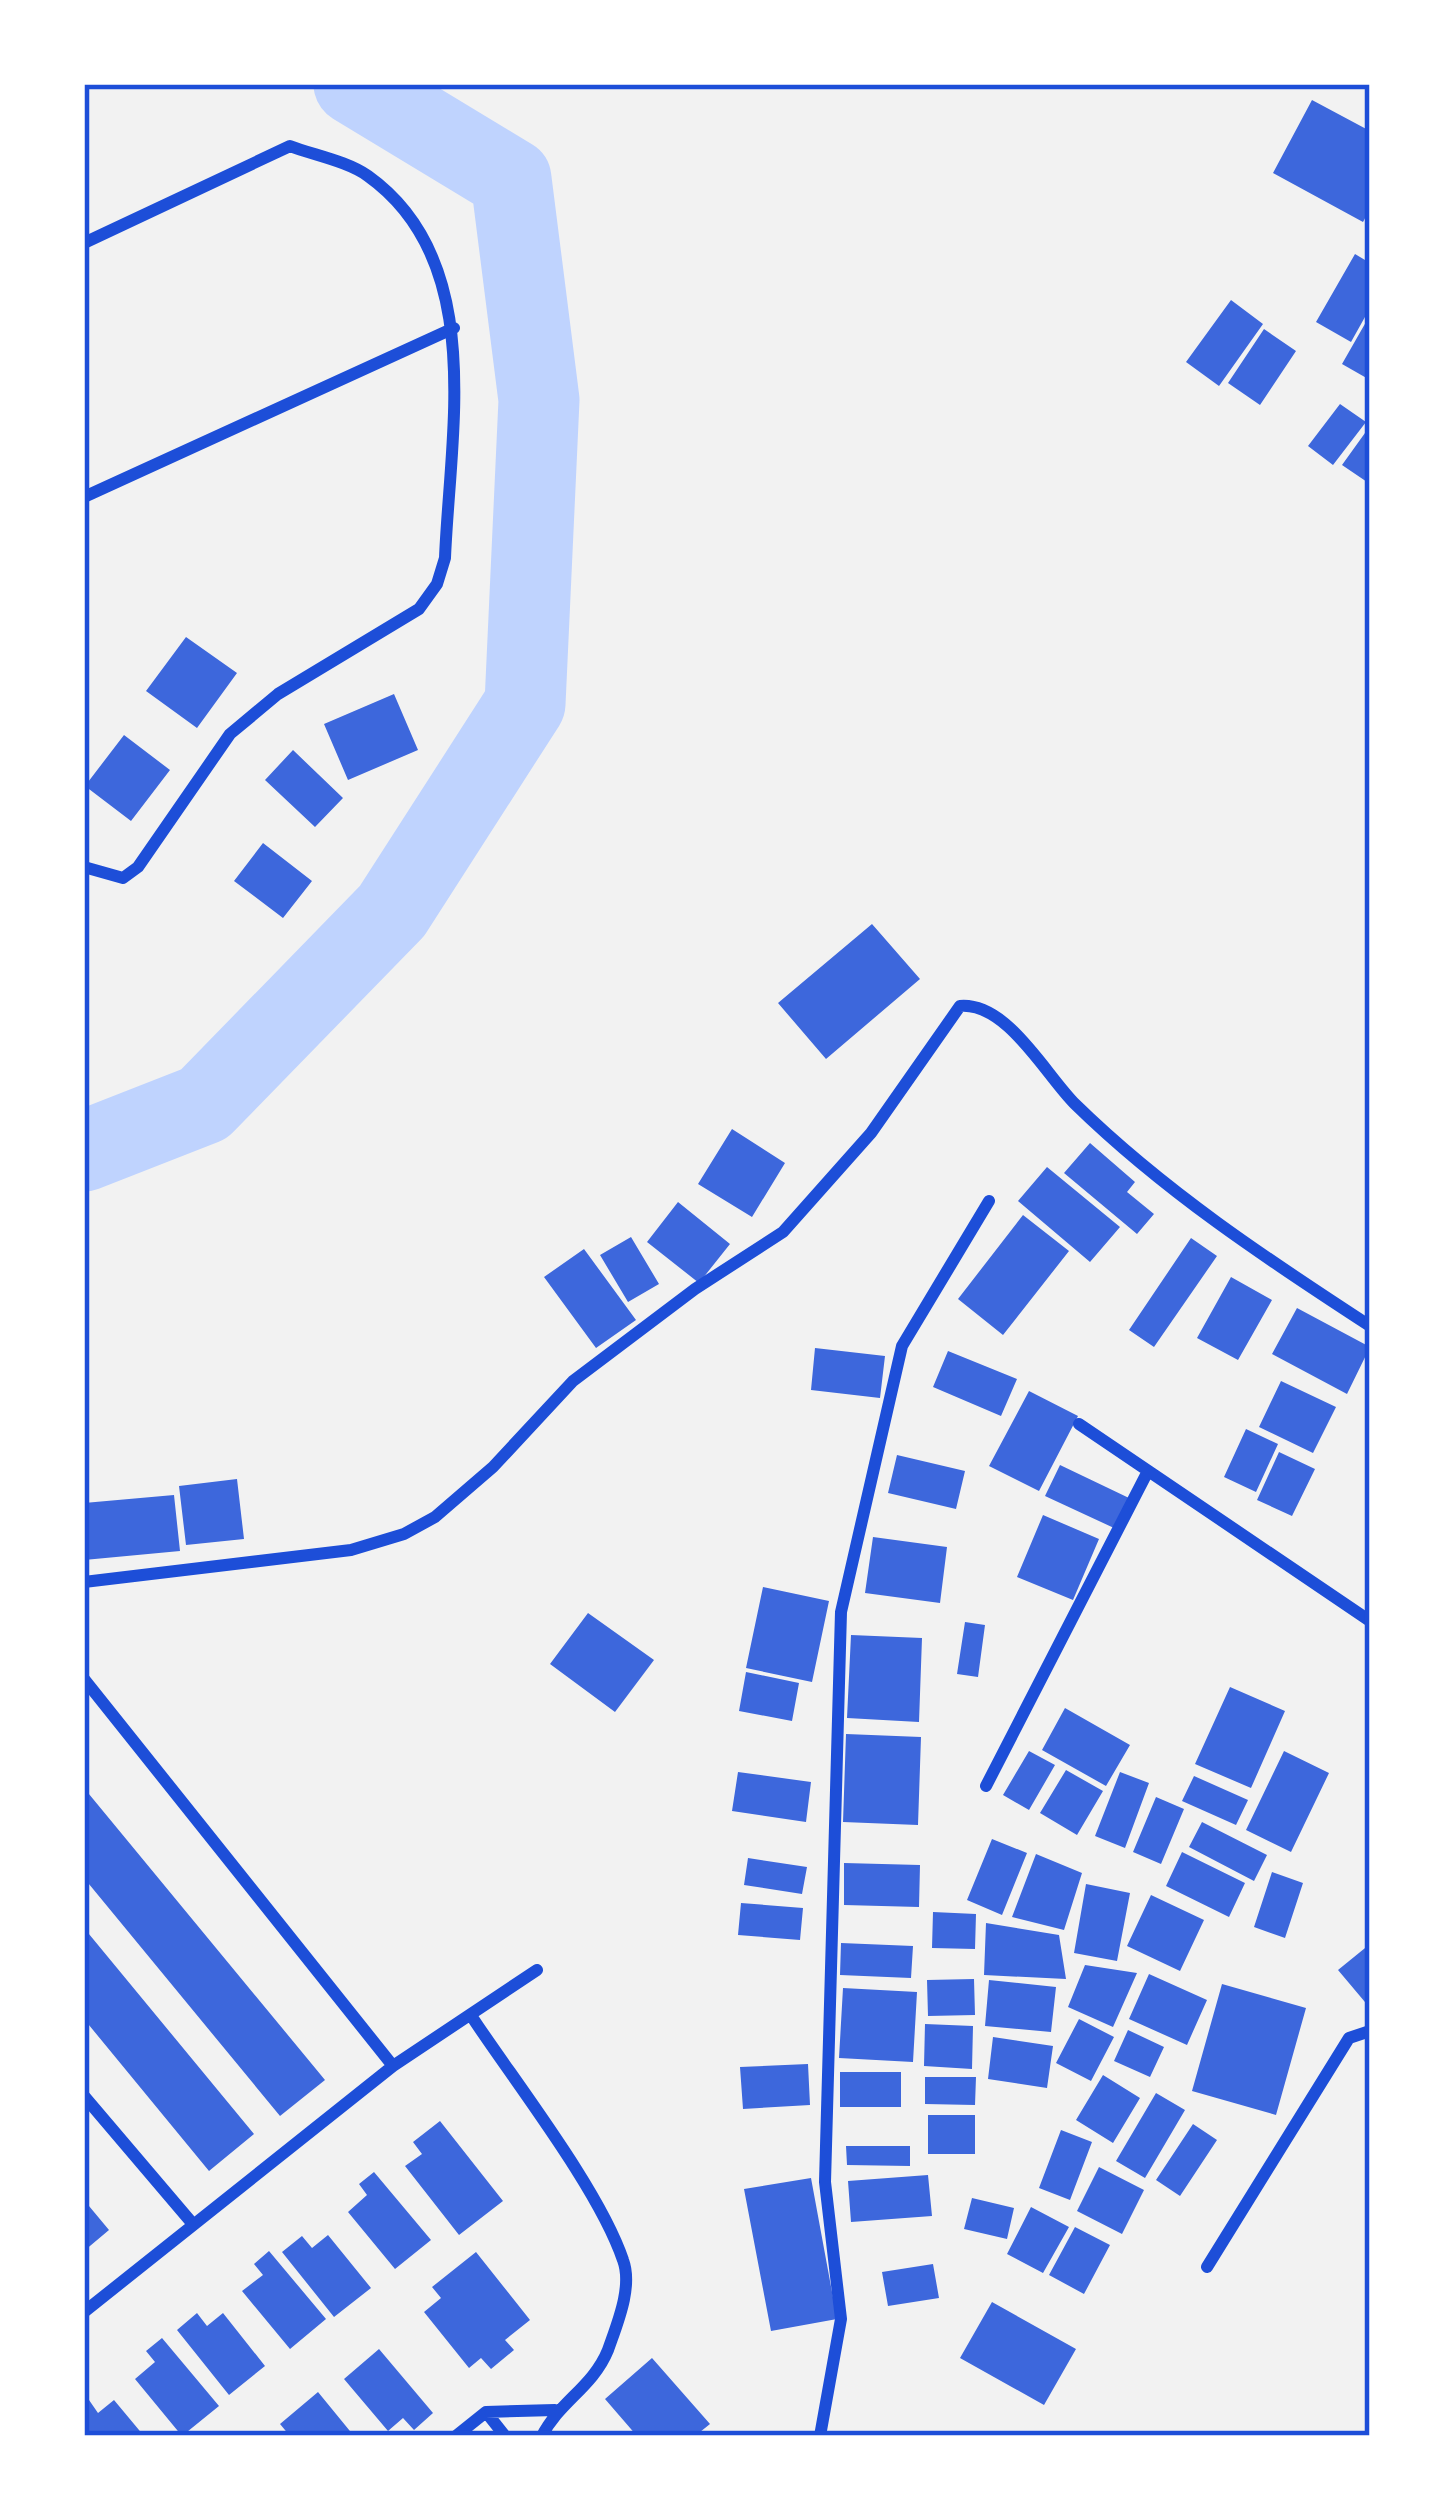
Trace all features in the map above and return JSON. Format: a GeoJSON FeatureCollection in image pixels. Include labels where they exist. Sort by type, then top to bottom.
{"type":"FeatureCollection","features":[{"type":"Feature","properties":{"kind":"street"},"geometry":{"type":"LineString","coordinates":[[84,243],[290,146],[367,175],[424,234],[454,328],[445,558],[437,584],[418,609],[278,694],[230,734],[138,867],[123,878],[84,867]]}},
{"type":"Feature","properties":{"kind":"street"},"geometry":{"type":"LineString","coordinates":[[84,497],[454,328]]}},
{"type":"Feature","properties":{"kind":"street"},"geometry":{"type":"LineString","coordinates":[[84,1582],[351,1550],[404,1534],[436,1517],[493,1467],[573,1381],[695,1289],[783,1232],[872,1133],[960,1006],[990,1010],[1076,1105],[1228,1234],[1370,1326]]}},
{"type":"Feature","properties":{"kind":"street"},"geometry":{"type":"LineString","coordinates":[[820,2436],[841,2319],[825,2182],[841,1612],[902,1346],[989,1201]]}},
{"type":"Feature","properties":{"kind":"street"},"geometry":{"type":"LineString","coordinates":[[1079,1424],[1370,1621]]}},
{"type":"Feature","properties":{"kind":"street"},"geometry":{"type":"LineString","coordinates":[[986,1786],[1148,1471]]}},
{"type":"Feature","properties":{"kind":"street"},"geometry":{"type":"LineString","coordinates":[[84,1679],[393,2066]]}},
{"type":"Feature","properties":{"kind":"street"},"geometry":{"type":"LineString","coordinates":[[84,2312],[393,2066],[472,2018],[537,1970]]}},
{"type":"Feature","properties":{"kind":"street"},"geometry":{"type":"LineString","coordinates":[[472,2018],[586,2192],[625,2263],[624,2299],[606,2355],[584,2390],[555,2410],[542,2436]]}},
{"type":"Feature","properties":{"kind":"street"},"geometry":{"type":"LineString","coordinates":[[1207,2267],[1349,2038],[1370,2031]]}},
{"type":"Feature","properties":{"kind":"street"},"geometry":{"type":"LineString","coordinates":[[84,2096],[192,2223]]}},
{"type":"Feature","properties":{"kind":"street"},"geometry":{"type":"LineString","coordinates":[[456,2436],[487,2412],[555,2410]]}},
{"type":"Feature","properties":{"kind":"street"},"geometry":{"type":"LineString","coordinates":[[487,2412],[505,2436]]}},
{"type":"Feature","properties":{"kind":"building"},"geometry":{"type":"Polygon","coordinates":[[[1312,100],[1370,131],[1370,209],[1363,222],[1273,173],[1312,100]]]}},
{"type":"Feature","properties":{"kind":"building"},"geometry":{"type":"Polygon","coordinates":[[[1355,254],[1370,263],[1370,308],[1351,342],[1316,322],[1355,254]]]}},
{"type":"Feature","properties":{"kind":"building"},"geometry":{"type":"Polygon","coordinates":[[[1231,300],[1263,324],[1219,386],[1186,362],[1231,300]]]}},
{"type":"Feature","properties":{"kind":"building"},"geometry":{"type":"Polygon","coordinates":[[[1370,315],[1370,380],[1342,364],[1370,315]]]}},
{"type":"Feature","properties":{"kind":"building"},"geometry":{"type":"Polygon","coordinates":[[[1264,329],[1296,351],[1260,405],[1228,383],[1264,329]]]}},
{"type":"Feature","properties":{"kind":"building"},"geometry":{"type":"Polygon","coordinates":[[[1340,404],[1366,422],[1333,465],[1308,446],[1340,404]]]}},
{"type":"Feature","properties":{"kind":"building"},"geometry":{"type":"Polygon","coordinates":[[[1370,426],[1370,484],[1342,465],[1370,426]]]}},
{"type":"Feature","properties":{"kind":"building"},"geometry":{"type":"Polygon","coordinates":[[[186,637],[237,673],[197,728],[146,691],[186,637]]]}},
{"type":"Feature","properties":{"kind":"building"},"geometry":{"type":"Polygon","coordinates":[[[394,694],[418,750],[348,780],[324,724],[394,694]]]}},
{"type":"Feature","properties":{"kind":"building"},"geometry":{"type":"Polygon","coordinates":[[[124,735],[170,770],[131,821],[85,786],[124,735]]]}},
{"type":"Feature","properties":{"kind":"building"},"geometry":{"type":"Polygon","coordinates":[[[293,750],[343,798],[315,827],[265,780],[293,750]]]}},
{"type":"Feature","properties":{"kind":"building"},"geometry":{"type":"Polygon","coordinates":[[[263,843],[312,881],[283,918],[234,881],[263,843]]]}},
{"type":"Feature","properties":{"kind":"building"},"geometry":{"type":"Polygon","coordinates":[[[872,924],[920,979],[826,1059],[778,1003],[872,924]]]}},
{"type":"Feature","properties":{"kind":"building"},"geometry":{"type":"Polygon","coordinates":[[[732,1129],[785,1163],[752,1217],[698,1184],[732,1129]]]}},
{"type":"Feature","properties":{"kind":"building"},"geometry":{"type":"Polygon","coordinates":[[[1090,1143],[1135,1182],[1127,1192],[1154,1214],[1137,1234],[1064,1173],[1090,1143]]]}},
{"type":"Feature","properties":{"kind":"building"},"geometry":{"type":"Polygon","coordinates":[[[1047,1167],[1120,1227],[1090,1262],[1018,1201],[1047,1167]]]}},
{"type":"Feature","properties":{"kind":"building"},"geometry":{"type":"Polygon","coordinates":[[[678,1202],[730,1244],[699,1283],[647,1242],[678,1202]]]}},
{"type":"Feature","properties":{"kind":"building"},"geometry":{"type":"Polygon","coordinates":[[[1023,1215],[1069,1251],[1003,1335],[958,1299],[1023,1215]]]}},
{"type":"Feature","properties":{"kind":"building"},"geometry":{"type":"Polygon","coordinates":[[[631,1237],[659,1284],[628,1302],[600,1255],[631,1237]]]}},
{"type":"Feature","properties":{"kind":"building"},"geometry":{"type":"Polygon","coordinates":[[[1191,1238],[1217,1256],[1154,1347],[1129,1330],[1191,1238]]]}},
{"type":"Feature","properties":{"kind":"building"},"geometry":{"type":"Polygon","coordinates":[[[584,1249],[636,1320],[596,1348],[544,1277],[584,1249]]]}},
{"type":"Feature","properties":{"kind":"building"},"geometry":{"type":"Polygon","coordinates":[[[1231,1277],[1272,1300],[1238,1360],[1197,1338],[1231,1277]]]}},
{"type":"Feature","properties":{"kind":"building"},"geometry":{"type":"Polygon","coordinates":[[[1297,1308],[1370,1347],[1347,1394],[1272,1354],[1297,1308]]]}},
{"type":"Feature","properties":{"kind":"building"},"geometry":{"type":"Polygon","coordinates":[[[815,1348],[885,1356],[880,1398],[811,1390],[815,1348]]]}},
{"type":"Feature","properties":{"kind":"building"},"geometry":{"type":"Polygon","coordinates":[[[948,1351],[1017,1379],[1001,1416],[933,1387],[948,1351]]]}},
{"type":"Feature","properties":{"kind":"building"},"geometry":{"type":"Polygon","coordinates":[[[1281,1381],[1336,1407],[1313,1453],[1259,1427],[1281,1381]]]}},
{"type":"Feature","properties":{"kind":"building"},"geometry":{"type":"Polygon","coordinates":[[[1029,1391],[1078,1416],[1039,1491],[989,1466],[1029,1391]]]}},
{"type":"Feature","properties":{"kind":"building"},"geometry":{"type":"Polygon","coordinates":[[[1246,1429],[1278,1444],[1256,1492],[1224,1477],[1246,1429]]]}},
{"type":"Feature","properties":{"kind":"building"},"geometry":{"type":"Polygon","coordinates":[[[1279,1452],[1315,1469],[1292,1516],[1257,1500],[1279,1452]]]}},
{"type":"Feature","properties":{"kind":"building"},"geometry":{"type":"Polygon","coordinates":[[[897,1455],[965,1471],[956,1509],[888,1493],[897,1455]]]}},
{"type":"Feature","properties":{"kind":"building"},"geometry":{"type":"Polygon","coordinates":[[[1060,1465],[1129,1498],[1114,1528],[1045,1496],[1060,1465]]]}},
{"type":"Feature","properties":{"kind":"building"},"geometry":{"type":"Polygon","coordinates":[[[237,1479],[244,1539],[186,1545],[179,1486],[237,1479]]]}},
{"type":"Feature","properties":{"kind":"building"},"geometry":{"type":"Polygon","coordinates":[[[174,1495],[180,1551],[84,1560],[84,1503],[174,1495]]]}},
{"type":"Feature","properties":{"kind":"building"},"geometry":{"type":"Polygon","coordinates":[[[1043,1515],[1099,1539],[1073,1600],[1017,1577],[1043,1515]]]}},
{"type":"Feature","properties":{"kind":"building"},"geometry":{"type":"Polygon","coordinates":[[[873,1537],[947,1547],[940,1603],[865,1593],[873,1537]]]}},
{"type":"Feature","properties":{"kind":"building"},"geometry":{"type":"Polygon","coordinates":[[[763,1587],[829,1601],[812,1682],[746,1668],[763,1587]]]}},
{"type":"Feature","properties":{"kind":"building"},"geometry":{"type":"Polygon","coordinates":[[[588,1613],[654,1660],[615,1712],[550,1664],[588,1613]]]}},
{"type":"Feature","properties":{"kind":"building"},"geometry":{"type":"Polygon","coordinates":[[[965,1622],[985,1625],[978,1677],[957,1674],[965,1622]]]}},
{"type":"Feature","properties":{"kind":"building"},"geometry":{"type":"Polygon","coordinates":[[[851,1635],[922,1638],[919,1722],[847,1718],[851,1635]]]}},
{"type":"Feature","properties":{"kind":"building"},"geometry":{"type":"Polygon","coordinates":[[[746,1672],[799,1683],[792,1721],[739,1711],[746,1672]]]}},
{"type":"Feature","properties":{"kind":"building"},"geometry":{"type":"Polygon","coordinates":[[[1230,1687],[1285,1711],[1251,1788],[1195,1764],[1230,1687]]]}},
{"type":"Feature","properties":{"kind":"building"},"geometry":{"type":"Polygon","coordinates":[[[1065,1708],[1130,1745],[1106,1786],[1042,1750],[1065,1708]]]}},
{"type":"Feature","properties":{"kind":"building"},"geometry":{"type":"Polygon","coordinates":[[[846,1734],[921,1737],[918,1825],[843,1822],[846,1734]]]}},
{"type":"Feature","properties":{"kind":"building"},"geometry":{"type":"Polygon","coordinates":[[[1029,1751],[1055,1765],[1029,1810],[1003,1795],[1029,1751]]]}},
{"type":"Feature","properties":{"kind":"building"},"geometry":{"type":"Polygon","coordinates":[[[1284,1751],[1329,1773],[1291,1852],[1246,1830],[1284,1751]]]}},
{"type":"Feature","properties":{"kind":"building"},"geometry":{"type":"Polygon","coordinates":[[[1066,1770],[1103,1791],[1077,1835],[1040,1813],[1066,1770]]]}},
{"type":"Feature","properties":{"kind":"building"},"geometry":{"type":"Polygon","coordinates":[[[738,1772],[811,1782],[806,1822],[732,1811],[738,1772]]]}},
{"type":"Feature","properties":{"kind":"building"},"geometry":{"type":"Polygon","coordinates":[[[1120,1772],[1149,1783],[1125,1848],[1095,1836],[1120,1772]]]}},
{"type":"Feature","properties":{"kind":"building"},"geometry":{"type":"Polygon","coordinates":[[[1194,1776],[1248,1800],[1236,1825],[1182,1801],[1194,1776]]]}},
{"type":"Feature","properties":{"kind":"building"},"geometry":{"type":"Polygon","coordinates":[[[84,1788],[325,2080],[280,2116],[84,1878],[84,1788]]]}},
{"type":"Feature","properties":{"kind":"building"},"geometry":{"type":"Polygon","coordinates":[[[1156,1797],[1184,1809],[1161,1864],[1133,1852],[1156,1797]]]}},
{"type":"Feature","properties":{"kind":"building"},"geometry":{"type":"Polygon","coordinates":[[[1202,1822],[1267,1855],[1254,1881],[1189,1847],[1202,1822]]]}},
{"type":"Feature","properties":{"kind":"building"},"geometry":{"type":"Polygon","coordinates":[[[992,1839],[1027,1853],[1002,1915],[967,1900],[992,1839]]]}},
{"type":"Feature","properties":{"kind":"building"},"geometry":{"type":"Polygon","coordinates":[[[1182,1852],[1245,1883],[1229,1917],[1166,1886],[1182,1852]]]}},
{"type":"Feature","properties":{"kind":"building"},"geometry":{"type":"Polygon","coordinates":[[[1036,1854],[1082,1873],[1064,1930],[1012,1917],[1036,1854]]]}},
{"type":"Feature","properties":{"kind":"building"},"geometry":{"type":"Polygon","coordinates":[[[748,1858],[807,1867],[802,1894],[744,1885],[748,1858]]]}},
{"type":"Feature","properties":{"kind":"building"},"geometry":{"type":"Polygon","coordinates":[[[844,1863],[920,1865],[919,1907],[844,1905],[844,1863]]]}},
{"type":"Feature","properties":{"kind":"building"},"geometry":{"type":"Polygon","coordinates":[[[1272,1872],[1303,1883],[1285,1938],[1254,1927],[1272,1872]]]}},
{"type":"Feature","properties":{"kind":"building"},"geometry":{"type":"Polygon","coordinates":[[[1086,1884],[1130,1893],[1117,1961],[1074,1953],[1086,1884]]]}},
{"type":"Feature","properties":{"kind":"building"},"geometry":{"type":"Polygon","coordinates":[[[1151,1895],[1204,1920],[1180,1971],[1127,1946],[1151,1895]]]}},
{"type":"Feature","properties":{"kind":"building"},"geometry":{"type":"Polygon","coordinates":[[[741,1903],[803,1908],[800,1940],[738,1935],[741,1903]]]}},
{"type":"Feature","properties":{"kind":"building"},"geometry":{"type":"Polygon","coordinates":[[[933,1912],[976,1914],[975,1949],[932,1948],[933,1912]]]}},
{"type":"Feature","properties":{"kind":"building"},"geometry":{"type":"Polygon","coordinates":[[[986,1923],[1059,1935],[1066,1979],[984,1975],[986,1923]]]}},
{"type":"Feature","properties":{"kind":"building"},"geometry":{"type":"Polygon","coordinates":[[[84,1928],[254,2134],[209,2171],[84,2019],[84,1928]]]}},
{"type":"Feature","properties":{"kind":"building"},"geometry":{"type":"Polygon","coordinates":[[[841,1943],[913,1946],[911,1978],[840,1975],[841,1943]]]}},
{"type":"Feature","properties":{"kind":"building"},"geometry":{"type":"Polygon","coordinates":[[[1370,1944],[1370,2008],[1338,1970],[1370,1944]]]}},
{"type":"Feature","properties":{"kind":"building"},"geometry":{"type":"Polygon","coordinates":[[[1085,1965],[1137,1973],[1113,2027],[1068,2007],[1085,1965]]]}},
{"type":"Feature","properties":{"kind":"building"},"geometry":{"type":"Polygon","coordinates":[[[1149,1974],[1207,2000],[1187,2045],[1129,2019],[1149,1974]]]}},
{"type":"Feature","properties":{"kind":"building"},"geometry":{"type":"Polygon","coordinates":[[[974,1979],[975,2015],[928,2016],[927,1980],[974,1979]]]}},
{"type":"Feature","properties":{"kind":"building"},"geometry":{"type":"Polygon","coordinates":[[[989,1980],[1056,1987],[1051,2032],[985,2026],[989,1980]]]}},
{"type":"Feature","properties":{"kind":"building"},"geometry":{"type":"Polygon","coordinates":[[[1222,1984],[1306,2008],[1276,2115],[1192,2091],[1222,1984]]]}},
{"type":"Feature","properties":{"kind":"building"},"geometry":{"type":"Polygon","coordinates":[[[843,1988],[917,1992],[913,2062],[839,2058],[843,1988]]]}},
{"type":"Feature","properties":{"kind":"building"},"geometry":{"type":"Polygon","coordinates":[[[1079,2019],[1114,2037],[1091,2081],[1056,2063],[1079,2019]]]}},
{"type":"Feature","properties":{"kind":"building"},"geometry":{"type":"Polygon","coordinates":[[[925,2024],[973,2026],[972,2069],[924,2066],[925,2024]]]}},
{"type":"Feature","properties":{"kind":"building"},"geometry":{"type":"Polygon","coordinates":[[[1128,2030],[1164,2047],[1150,2077],[1114,2061],[1128,2030]]]}},
{"type":"Feature","properties":{"kind":"building"},"geometry":{"type":"Polygon","coordinates":[[[993,2037],[1053,2046],[1047,2088],[988,2079],[993,2037]]]}},
{"type":"Feature","properties":{"kind":"building"},"geometry":{"type":"Polygon","coordinates":[[[808,2064],[810,2105],[743,2109],[740,2067],[808,2064]]]}},
{"type":"Feature","properties":{"kind":"building"},"geometry":{"type":"Polygon","coordinates":[[[840,2072],[901,2072],[901,2107],[840,2107],[840,2072]]]}},
{"type":"Feature","properties":{"kind":"building"},"geometry":{"type":"Polygon","coordinates":[[[1103,2075],[1140,2098],[1113,2143],[1076,2120],[1103,2075]]]}},
{"type":"Feature","properties":{"kind":"building"},"geometry":{"type":"Polygon","coordinates":[[[925,2077],[976,2077],[975,2105],[925,2104],[925,2077]]]}},
{"type":"Feature","properties":{"kind":"building"},"geometry":{"type":"Polygon","coordinates":[[[1156,2093],[1185,2110],[1145,2178],[1116,2161],[1156,2093]]]}},
{"type":"Feature","properties":{"kind":"building"},"geometry":{"type":"Polygon","coordinates":[[[928,2115],[975,2115],[975,2154],[928,2154],[928,2115]]]}},
{"type":"Feature","properties":{"kind":"building"},"geometry":{"type":"Polygon","coordinates":[[[440,2121],[503,2201],[459,2235],[405,2166],[422,2154],[413,2142],[440,2121]]]}},
{"type":"Feature","properties":{"kind":"building"},"geometry":{"type":"Polygon","coordinates":[[[1193,2124],[1217,2140],[1180,2196],[1156,2180],[1193,2124]]]}},
{"type":"Feature","properties":{"kind":"building"},"geometry":{"type":"Polygon","coordinates":[[[1061,2130],[1092,2142],[1070,2200],[1039,2188],[1061,2130]]]}},
{"type":"Feature","properties":{"kind":"building"},"geometry":{"type":"Polygon","coordinates":[[[846,2146],[910,2146],[910,2166],[847,2165],[846,2146]]]}},
{"type":"Feature","properties":{"kind":"building"},"geometry":{"type":"Polygon","coordinates":[[[1099,2167],[1144,2190],[1122,2234],[1077,2211],[1099,2167]]]}},
{"type":"Feature","properties":{"kind":"building"},"geometry":{"type":"Polygon","coordinates":[[[374,2172],[431,2240],[395,2269],[348,2212],[367,2195],[359,2184],[374,2172]]]}},
{"type":"Feature","properties":{"kind":"building"},"geometry":{"type":"Polygon","coordinates":[[[928,2175],[932,2216],[851,2222],[848,2181],[928,2175]]]}},
{"type":"Feature","properties":{"kind":"building"},"geometry":{"type":"Polygon","coordinates":[[[811,2178],[837,2319],[771,2331],[744,2189],[811,2178]]]}},
{"type":"Feature","properties":{"kind":"building"},"geometry":{"type":"Polygon","coordinates":[[[972,2198],[1014,2208],[1007,2239],[964,2229],[972,2198]]]}},
{"type":"Feature","properties":{"kind":"building"},"geometry":{"type":"Polygon","coordinates":[[[84,2200],[109,2230],[84,2251],[84,2200]]]}},
{"type":"Feature","properties":{"kind":"building"},"geometry":{"type":"Polygon","coordinates":[[[1031,2207],[1069,2227],[1043,2273],[1007,2254],[1031,2207]]]}},
{"type":"Feature","properties":{"kind":"building"},"geometry":{"type":"Polygon","coordinates":[[[1075,2227],[1110,2245],[1084,2294],[1049,2275],[1075,2227]]]}},
{"type":"Feature","properties":{"kind":"building"},"geometry":{"type":"Polygon","coordinates":[[[328,2235],[371,2288],[334,2317],[282,2252],[302,2236],[312,2248],[328,2235]]]}},
{"type":"Feature","properties":{"kind":"building"},"geometry":{"type":"Polygon","coordinates":[[[269,2251],[326,2319],[290,2349],[242,2291],[263,2275],[254,2264],[269,2251]]]}},
{"type":"Feature","properties":{"kind":"building"},"geometry":{"type":"Polygon","coordinates":[[[476,2252],[530,2320],[505,2340],[514,2350],[491,2369],[481,2358],[469,2368],[424,2312],[441,2298],[432,2287],[476,2252]]]}},
{"type":"Feature","properties":{"kind":"building"},"geometry":{"type":"Polygon","coordinates":[[[933,2264],[939,2298],[888,2306],[882,2272],[933,2264]]]}},
{"type":"Feature","properties":{"kind":"building"},"geometry":{"type":"Polygon","coordinates":[[[992,2302],[1076,2349],[1044,2405],[960,2358],[992,2302]]]}},
{"type":"Feature","properties":{"kind":"building"},"geometry":{"type":"Polygon","coordinates":[[[197,2313],[207,2326],[223,2313],[265,2366],[229,2395],[177,2330],[197,2313]]]}},
{"type":"Feature","properties":{"kind":"building"},"geometry":{"type":"Polygon","coordinates":[[[162,2338],[219,2406],[182,2436],[135,2379],[155,2362],[146,2351],[162,2338]]]}},
{"type":"Feature","properties":{"kind":"building"},"geometry":{"type":"Polygon","coordinates":[[[379,2349],[433,2413],[414,2430],[403,2418],[388,2431],[344,2379],[379,2349]]]}},
{"type":"Feature","properties":{"kind":"building"},"geometry":{"type":"Polygon","coordinates":[[[652,2358],[710,2424],[695,2436],[637,2436],[605,2399],[652,2358]]]}},
{"type":"Feature","properties":{"kind":"building"},"geometry":{"type":"Polygon","coordinates":[[[318,2392],[354,2436],[290,2436],[280,2424],[318,2392]]]}},
{"type":"Feature","properties":{"kind":"building"},"geometry":{"type":"Polygon","coordinates":[[[89,2400],[98,2413],[114,2400],[144,2436],[84,2436],[84,2404],[89,2400]]]}},
{"type":"Feature","properties":{"kind":"waterway"},"geometry":{"type":"LineString","coordinates":[[84,1151],[204,1104],[392,911],[525,704],[539,400],[511,179],[354,84]]}}]}
